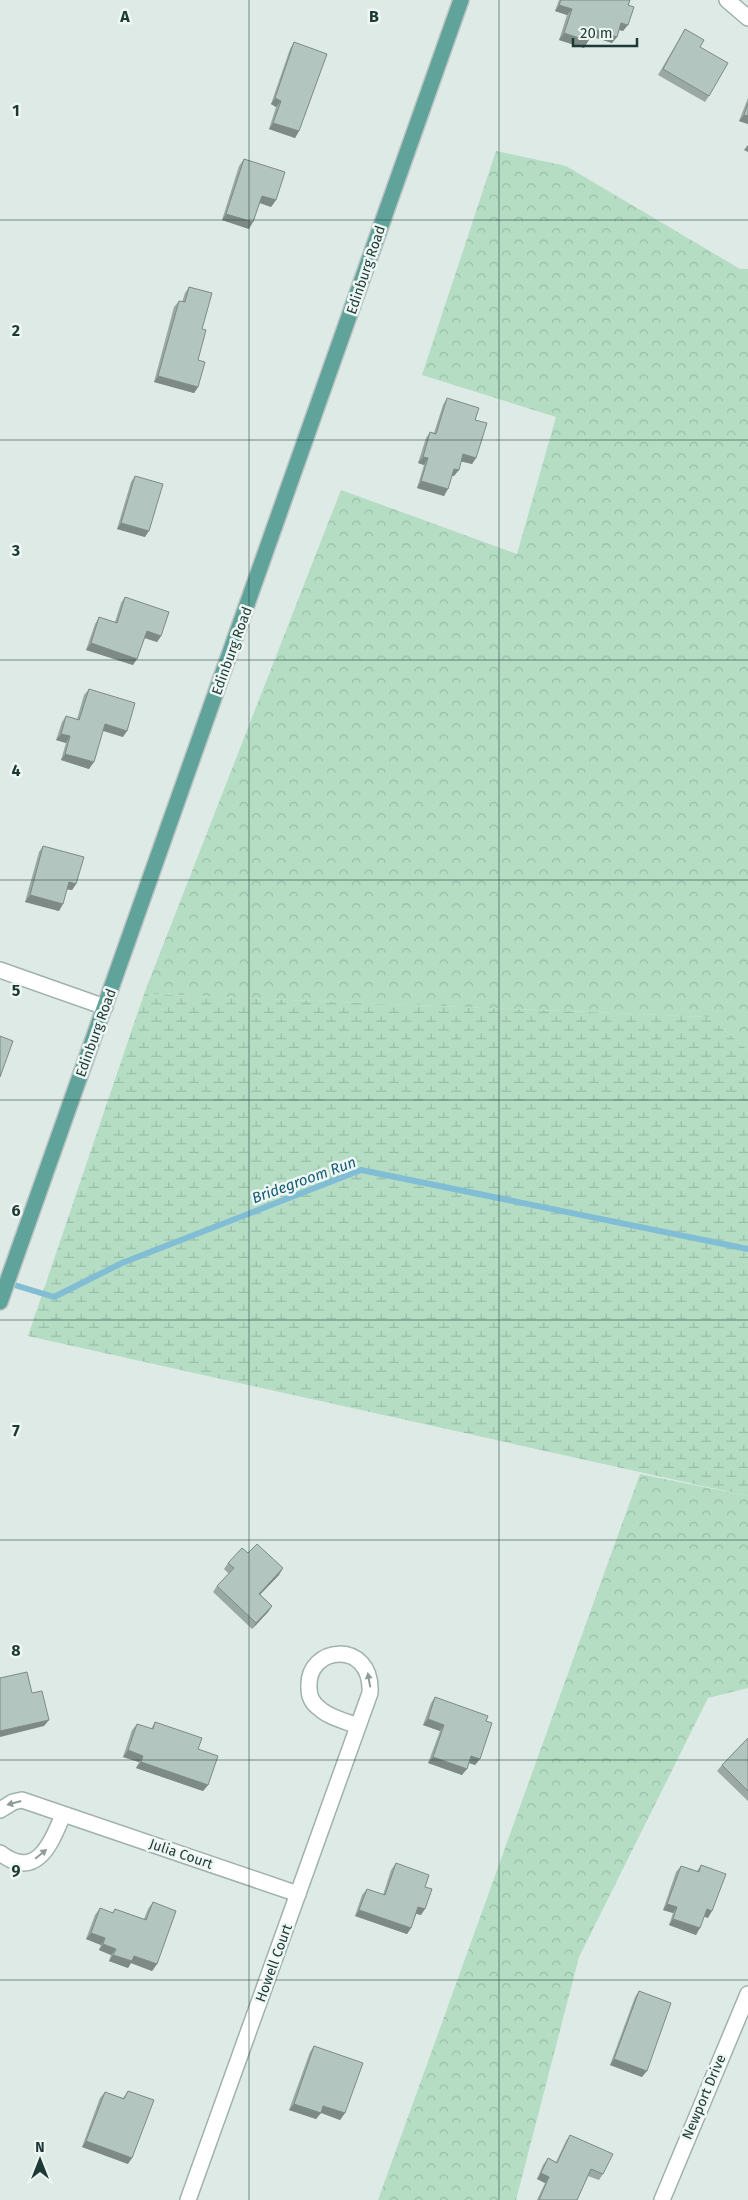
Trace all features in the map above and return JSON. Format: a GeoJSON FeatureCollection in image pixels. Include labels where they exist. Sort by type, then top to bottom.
{"type":"FeatureCollection","features":[{"type":"Feature","properties":{"kind":"main road","name":"Edinburg Road"},"geometry":{"type":"LineString","coordinates":[[2,1297],[461,0]]}},
{"type":"Feature","properties":{"kind":"street"},"geometry":{"type":"LineString","coordinates":[[727,0],[748,18]]}},
{"type":"Feature","properties":{"kind":"street"},"geometry":{"type":"LineString","coordinates":[[0,970],[105,1006]]}},
{"type":"Feature","properties":{"kind":"street","name":"Howell Court"},"geometry":{"type":"LineString","coordinates":[[188,2200],[370,1694],[371,1680],[367,1670],[357,1659],[346,1654],[326,1657],[312,1670],[308,1680],[312,1702],[327,1714],[358,1726]]}},
{"type":"Feature","properties":{"kind":"street","name":"Julia Court"},"geometry":{"type":"LineString","coordinates":[[0,1810],[13,1802],[22,1800],[298,1894]]}},
{"type":"Feature","properties":{"kind":"street"},"geometry":{"type":"LineString","coordinates":[[0,1853],[14,1862],[27,1862],[39,1858],[46,1851],[63,1814]]}},
{"type":"Feature","properties":{"kind":"street","name":"Newport Drive"},"geometry":{"type":"LineString","coordinates":[[662,2200],[748,1994]]}},
{"type":"Feature","properties":{"kind":"green space"},"geometry":{"type":"Polygon","coordinates":[[[496,151],[566,166],[740,269],[748,269],[748,1050],[709,1017],[144,994],[341,490],[517,554],[556,417],[422,375],[496,151]]]}},
{"type":"Feature","properties":{"kind":"green space"},"geometry":{"type":"Polygon","coordinates":[[[144,994],[709,1017],[748,1050],[748,1496],[28,1336],[144,994]]]}},
{"type":"Feature","properties":{"kind":"green space"},"geometry":{"type":"Polygon","coordinates":[[[640,1474],[748,1496],[748,1688],[708,1698],[579,1957],[516,2200],[378,2200],[640,1474]]]}},
{"type":"Feature","properties":{"kind":"building"},"geometry":{"type":"Polygon","coordinates":[[[561,0],[630,0],[628,5],[634,7],[628,25],[621,23],[617,37],[593,29],[588,41],[564,33],[572,9],[559,5],[561,0]]]}},
{"type":"Feature","properties":{"kind":"building"},"geometry":{"type":"Polygon","coordinates":[[[685,29],[704,40],[700,47],[728,63],[709,96],[663,69],[685,29]]]}},
{"type":"Feature","properties":{"kind":"building"},"geometry":{"type":"Polygon","coordinates":[[[294,42],[327,54],[299,131],[273,123],[281,101],[275,98],[294,42]]]}},
{"type":"Feature","properties":{"kind":"building"},"geometry":{"type":"Polygon","coordinates":[[[748,103],[748,116],[744,115],[748,103]]]}},
{"type":"Feature","properties":{"kind":"building"},"geometry":{"type":"Polygon","coordinates":[[[244,159],[285,172],[276,200],[262,196],[253,222],[226,214],[244,159]]]}},
{"type":"Feature","properties":{"kind":"building"},"geometry":{"type":"Polygon","coordinates":[[[189,287],[212,293],[202,329],[206,330],[198,360],[205,362],[198,387],[158,376],[179,301],[185,302],[189,287]]]}},
{"type":"Feature","properties":{"kind":"building"},"geometry":{"type":"Polygon","coordinates":[[[447,398],[479,408],[475,420],[487,423],[476,458],[463,454],[459,470],[454,469],[448,489],[421,481],[428,458],[423,457],[430,432],[436,434],[447,398]]]}},
{"type":"Feature","properties":{"kind":"building"},"geometry":{"type":"Polygon","coordinates":[[[135,476],[163,484],[149,531],[121,523],[135,476]]]}},
{"type":"Feature","properties":{"kind":"building"},"geometry":{"type":"Polygon","coordinates":[[[125,597],[169,612],[161,636],[147,631],[137,659],[91,643],[99,617],[117,623],[125,597]]]}},
{"type":"Feature","properties":{"kind":"building"},"geometry":{"type":"Polygon","coordinates":[[[89,689],[135,703],[127,731],[105,724],[94,762],[65,754],[70,736],[61,734],[66,716],[79,720],[89,689]]]}},
{"type":"Feature","properties":{"kind":"building"},"geometry":{"type":"Polygon","coordinates":[[[43,846],[84,857],[76,884],[69,882],[63,904],[30,895],[43,846]]]}},
{"type":"Feature","properties":{"kind":"building"},"geometry":{"type":"Polygon","coordinates":[[[0,1036],[13,1041],[0,1077],[0,1036]]]}},
{"type":"Feature","properties":{"kind":"building"},"geometry":{"type":"Polygon","coordinates":[[[257,1544],[283,1568],[259,1594],[272,1606],[256,1623],[217,1586],[234,1568],[228,1563],[242,1548],[248,1553],[257,1544]]]}},
{"type":"Feature","properties":{"kind":"building"},"geometry":{"type":"Polygon","coordinates":[[[27,1672],[32,1693],[42,1691],[49,1720],[0,1731],[0,1678],[27,1672]]]}},
{"type":"Feature","properties":{"kind":"building"},"geometry":{"type":"Polygon","coordinates":[[[435,1697],[488,1716],[486,1721],[492,1723],[480,1759],[471,1756],[467,1769],[433,1757],[444,1725],[428,1719],[435,1697]]]}},
{"type":"Feature","properties":{"kind":"building"},"geometry":{"type":"Polygon","coordinates":[[[155,1722],[202,1738],[198,1749],[218,1756],[208,1785],[141,1762],[143,1756],[128,1750],[137,1724],[153,1729],[155,1722]]]}},
{"type":"Feature","properties":{"kind":"building"},"geometry":{"type":"Polygon","coordinates":[[[748,1738],[748,1791],[722,1765],[748,1738]]]}},
{"type":"Feature","properties":{"kind":"building"},"geometry":{"type":"Polygon","coordinates":[[[396,1863],[429,1875],[425,1887],[432,1889],[425,1909],[418,1907],[411,1928],[359,1910],[367,1889],[385,1895],[396,1863]]]}},
{"type":"Feature","properties":{"kind":"building"},"geometry":{"type":"Polygon","coordinates":[[[701,1865],[726,1874],[712,1911],[707,1909],[700,1928],[673,1919],[677,1907],[667,1904],[681,1866],[699,1872],[701,1865]]]}},
{"type":"Feature","properties":{"kind":"building"},"geometry":{"type":"Polygon","coordinates":[[[153,1902],[176,1911],[157,1964],[134,1956],[132,1961],[113,1955],[116,1949],[103,1944],[105,1938],[91,1933],[100,1908],[113,1913],[115,1909],[146,1920],[153,1902]]]}},
{"type":"Feature","properties":{"kind":"building"},"geometry":{"type":"Polygon","coordinates":[[[639,1991],[671,2003],[647,2071],[614,2059],[639,1991]]]}},
{"type":"Feature","properties":{"kind":"building"},"geometry":{"type":"Polygon","coordinates":[[[314,2046],[363,2063],[345,2113],[323,2106],[321,2113],[294,2104],[314,2046]]]}},
{"type":"Feature","properties":{"kind":"building"},"geometry":{"type":"Polygon","coordinates":[[[128,2091],[154,2100],[132,2158],[86,2141],[105,2092],[124,2099],[128,2091]]]}},
{"type":"Feature","properties":{"kind":"building"},"geometry":{"type":"Polygon","coordinates":[[[570,2135],[613,2154],[603,2174],[591,2169],[577,2200],[539,2200],[549,2177],[541,2173],[548,2158],[557,2163],[570,2135]]]}},
{"type":"Feature","properties":{"kind":"waterway","name":"Bridegroom Run"},"geometry":{"type":"LineString","coordinates":[[8,1283],[54,1297],[122,1263],[361,1170],[748,1249]]}}]}
